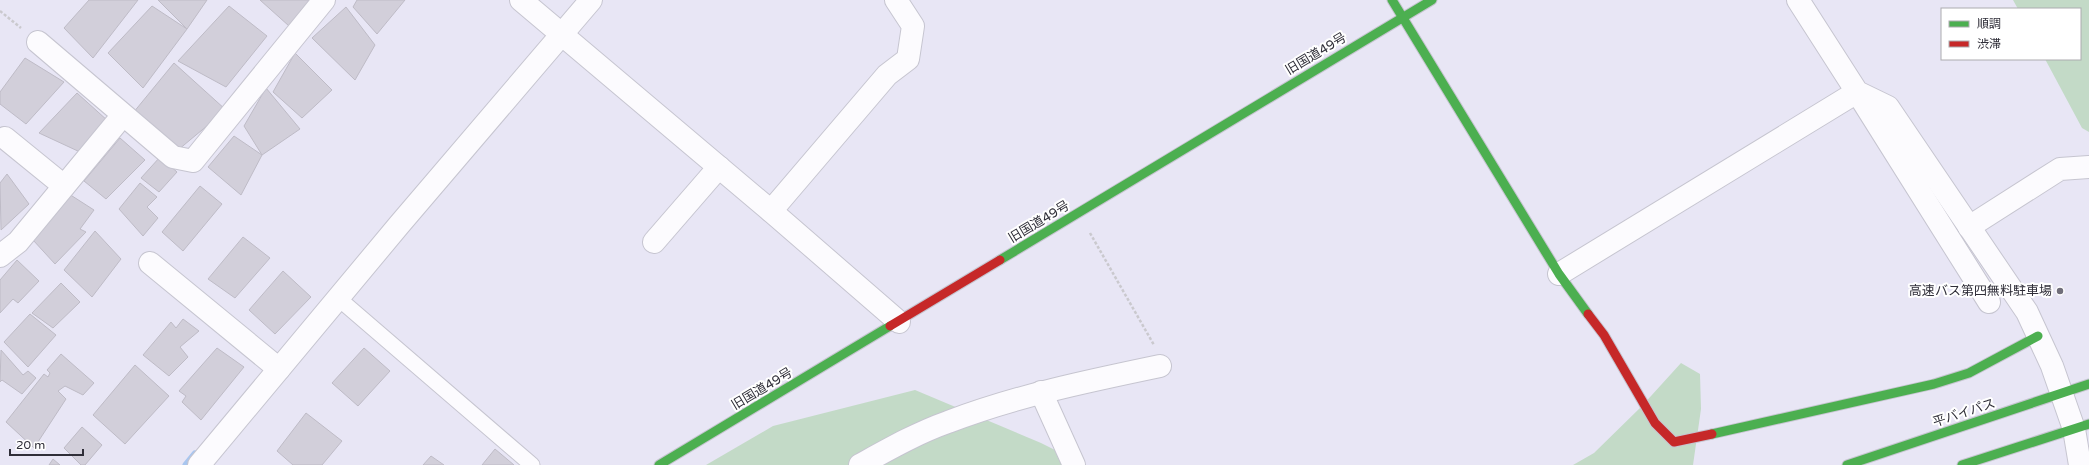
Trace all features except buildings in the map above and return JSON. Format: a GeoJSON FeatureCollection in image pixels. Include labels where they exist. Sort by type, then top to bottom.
{"type":"FeatureCollection","features":[{"type":"Feature","properties":{"kind":"main road"},"geometry":{"type":"LineString","coordinates":[[1392,0],[1558,274],[1604,336],[1655,423],[1674,442],[1934,384],[1970,373],[2038,336]]}},
{"type":"Feature","properties":{"kind":"main road","name":"旧国道49号"},"geometry":{"type":"LineString","coordinates":[[659,465],[1432,0]]}},
{"type":"Feature","properties":{"kind":"main road","name":"平バイパス"},"geometry":{"type":"LineString","coordinates":[[1847,465],[2089,384]]}},
{"type":"Feature","properties":{"kind":"main road"},"geometry":{"type":"LineString","coordinates":[[1962,465],[2081,427]]}},
{"type":"Feature","properties":{"kind":"street"},"geometry":{"type":"LineString","coordinates":[[38,42],[173,157],[194,160],[324,0]]}},
{"type":"Feature","properties":{"kind":"street"},"geometry":{"type":"LineString","coordinates":[[521,0],[771,211],[899,322]]}},
{"type":"Feature","properties":{"kind":"street"},"geometry":{"type":"LineString","coordinates":[[199,465],[338,298],[591,0]]}},
{"type":"Feature","properties":{"kind":"street"},"geometry":{"type":"LineString","coordinates":[[771,211],[887,75],[908,59],[912,26],[896,0]]}},
{"type":"Feature","properties":{"kind":"street"},"geometry":{"type":"LineString","coordinates":[[1798,0],[1989,302]]}},
{"type":"Feature","properties":{"kind":"street"},"geometry":{"type":"LineString","coordinates":[[1857,92],[1888,107],[2027,312],[2062,394],[2081,427],[2080,465]]}},
{"type":"Feature","properties":{"kind":"street"},"geometry":{"type":"LineString","coordinates":[[1558,274],[1857,92]]}},
{"type":"Feature","properties":{"kind":"street"},"geometry":{"type":"LineString","coordinates":[[1,253],[18,242],[118,121]]}},
{"type":"Feature","properties":{"kind":"street"},"geometry":{"type":"LineString","coordinates":[[6,138],[64,186]]}},
{"type":"Feature","properties":{"kind":"street"},"geometry":{"type":"LineString","coordinates":[[654,242],[719,167]]}},
{"type":"Feature","properties":{"kind":"street"},"geometry":{"type":"LineString","coordinates":[[1969,227],[2060,169],[2089,167]]}},
{"type":"Feature","properties":{"kind":"street"},"geometry":{"type":"LineString","coordinates":[[150,263],[279,369]]}},
{"type":"Feature","properties":{"kind":"street"},"geometry":{"type":"LineString","coordinates":[[860,465],[899,443],[948,422],[1041,392],[1160,366]]}},
{"type":"Feature","properties":{"kind":"street"},"geometry":{"type":"LineString","coordinates":[[1041,392],[1074,465]]}},
{"type":"Feature","properties":{"kind":"lane"},"geometry":{"type":"LineString","coordinates":[[338,298],[532,465]]}},
{"type":"Feature","properties":{"kind":"path"},"geometry":{"type":"LineString","coordinates":[[1078,213],[1153,342],[1160,366]]}},
{"type":"Feature","properties":{"kind":"green space"},"geometry":{"type":"Polygon","coordinates":[[[2013,0],[2089,0],[2089,132],[2082,128],[2046,60],[2081,60],[2081,8],[2017,8],[2013,0]]]}},
{"type":"Feature","properties":{"kind":"green space"},"geometry":{"type":"Polygon","coordinates":[[[1681,363],[1700,374],[1701,409],[1693,465],[1573,465],[1594,453],[1641,407],[1681,363]]]}},
{"type":"Feature","properties":{"kind":"green space"},"geometry":{"type":"Polygon","coordinates":[[[915,390],[1041,443],[1085,465],[706,465],[773,426],[915,390]]]}},
{"type":"Feature","properties":{"kind":"waterway"},"geometry":{"type":"LineString","coordinates":[[186,465],[195,454]]}},
{"type":"Feature","properties":{"kind":"traffic: fast"},"geometry":{"type":"LineString","coordinates":[[1392,0],[1559,274],[1588,314]]}},
{"type":"Feature","properties":{"kind":"traffic: fast"},"geometry":{"type":"LineString","coordinates":[[1000,260],[1432,0]]}},
{"type":"Feature","properties":{"kind":"traffic: fast"},"geometry":{"type":"LineString","coordinates":[[659,465],[890,326]]}},
{"type":"Feature","properties":{"kind":"traffic: fast"},"geometry":{"type":"LineString","coordinates":[[1712,434],[1934,384],[1969,373],[2038,336]]}},
{"type":"Feature","properties":{"kind":"traffic: fast"},"geometry":{"type":"LineString","coordinates":[[1847,465],[2089,384]]}},
{"type":"Feature","properties":{"kind":"traffic: fast"},"geometry":{"type":"LineString","coordinates":[[1962,465],[2089,424]]}},
{"type":"Feature","properties":{"kind":"traffic: jam"},"geometry":{"type":"LineString","coordinates":[[890,326],[1000,260]]}},
{"type":"Feature","properties":{"kind":"traffic: jam"},"geometry":{"type":"LineString","coordinates":[[1588,314],[1604,335],[1655,423],[1674,442],[1712,434]]}},
{"type":"Feature","properties":{"kind":"place","name":"高速バス第四無料駐車場"},"geometry":{"type":"Point","coordinates":[2060,291]}}]}
